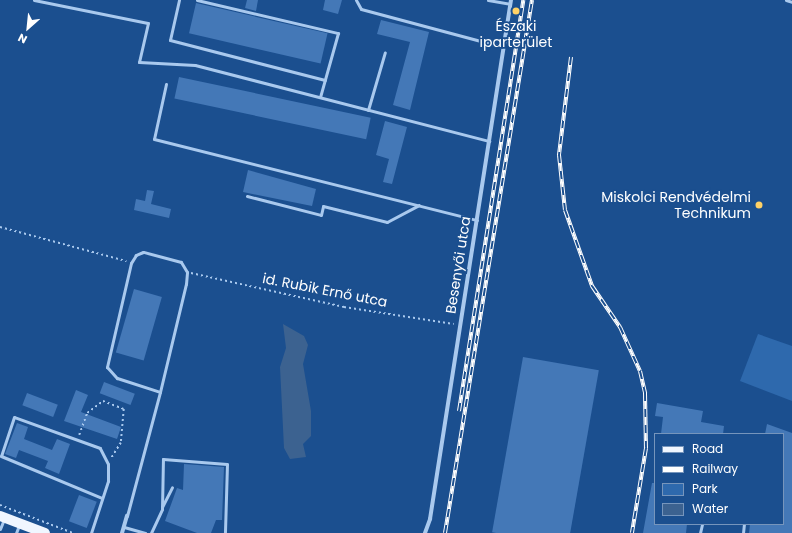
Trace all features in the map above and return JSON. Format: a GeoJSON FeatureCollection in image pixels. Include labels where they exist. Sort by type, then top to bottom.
{"type":"FeatureCollection","features":[{"type":"Feature","properties":{"kind":"main road"},"geometry":{"type":"LineString","coordinates":[[2,517],[18,528],[46,533]]}},
{"type":"Feature","properties":{"kind":"street","name":"Besenyői utca"},"geometry":{"type":"LineString","coordinates":[[424,533],[430,519],[510,2]]}},
{"type":"Feature","properties":{"kind":"street"},"geometry":{"type":"LineString","coordinates":[[122,533],[127,516]]}},
{"type":"Feature","properties":{"kind":"lane"},"geometry":{"type":"LineString","coordinates":[[34,0],[148,23],[139,62],[195,65],[489,141]]}},
{"type":"Feature","properties":{"kind":"lane"},"geometry":{"type":"LineString","coordinates":[[180,0],[170,40],[325,80]]}},
{"type":"Feature","properties":{"kind":"lane"},"geometry":{"type":"LineString","coordinates":[[197,0],[338,34],[320,97]]}},
{"type":"Feature","properties":{"kind":"lane"},"geometry":{"type":"LineString","coordinates":[[356,0],[361,9],[503,47]]}},
{"type":"Feature","properties":{"kind":"lane"},"geometry":{"type":"LineString","coordinates":[[488,0],[510,2]]}},
{"type":"Feature","properties":{"kind":"lane"},"geometry":{"type":"LineString","coordinates":[[786,0],[792,2]]}},
{"type":"Feature","properties":{"kind":"lane"},"geometry":{"type":"LineString","coordinates":[[368,110],[385,52]]}},
{"type":"Feature","properties":{"kind":"lane"},"geometry":{"type":"LineString","coordinates":[[166,84],[154,139],[477,220]]}},
{"type":"Feature","properties":{"kind":"lane"},"geometry":{"type":"LineString","coordinates":[[247,196],[321,215],[323,206],[387,222],[419,206]]}},
{"type":"Feature","properties":{"kind":"lane"},"geometry":{"type":"LineString","coordinates":[[127,516],[160,392],[187,272],[180,262],[144,252],[136,255],[131,263],[107,367],[117,378],[160,392]]}},
{"type":"Feature","properties":{"kind":"lane"},"geometry":{"type":"LineString","coordinates":[[90,533],[108,481],[108,464],[100,448],[78,437],[18,416],[10,422],[1,456],[102,498]]}},
{"type":"Feature","properties":{"kind":"lane"},"geometry":{"type":"LineString","coordinates":[[162,509],[163,459],[224,462],[228,467],[224,533]]}},
{"type":"Feature","properties":{"kind":"lane"},"geometry":{"type":"LineString","coordinates":[[151,533],[172,487]]}},
{"type":"Feature","properties":{"kind":"lane"},"geometry":{"type":"LineString","coordinates":[[0,529],[2,517]]}},
{"type":"Feature","properties":{"kind":"lane"},"geometry":{"type":"LineString","coordinates":[[124,527],[145,533]]}},
{"type":"Feature","properties":{"kind":"path"},"geometry":{"type":"LineString","coordinates":[[0,227],[131,263]]}},
{"type":"Feature","properties":{"kind":"path","name":"id. Rubik Ernő utca"},"geometry":{"type":"LineString","coordinates":[[187,272],[344,307],[460,325]]}},
{"type":"Feature","properties":{"kind":"path"},"geometry":{"type":"LineString","coordinates":[[78,437],[87,413],[98,404],[103,401],[124,409],[121,443],[108,464]]}},
{"type":"Feature","properties":{"kind":"path"},"geometry":{"type":"LineString","coordinates":[[0,505],[73,533]]}},
{"type":"Feature","properties":{"kind":"green space"},"geometry":{"type":"Polygon","coordinates":[[[758,334],[792,346],[792,401],[740,381],[758,334]]]}},
{"type":"Feature","properties":{"kind":"water"},"geometry":{"type":"Polygon","coordinates":[[[283,324],[304,336],[308,345],[303,364],[311,411],[311,436],[303,444],[306,457],[290,459],[284,448],[280,367],[286,348],[283,324]]]}},
{"type":"Feature","properties":{"kind":"building"},"geometry":{"type":"Polygon","coordinates":[[[247,0],[258,0],[256,11],[245,8],[247,0]]]}},
{"type":"Feature","properties":{"kind":"building"},"geometry":{"type":"Polygon","coordinates":[[[325,0],[342,0],[338,14],[323,10],[325,0]]]}},
{"type":"Feature","properties":{"kind":"building"},"geometry":{"type":"Polygon","coordinates":[[[196,3],[328,33],[321,64],[189,33],[196,3]]]}},
{"type":"Feature","properties":{"kind":"building"},"geometry":{"type":"Polygon","coordinates":[[[381,20],[429,32],[410,110],[393,105],[410,42],[377,34],[381,20]]]}},
{"type":"Feature","properties":{"kind":"building"},"geometry":{"type":"Polygon","coordinates":[[[179,77],[371,118],[366,139],[174,99],[179,77]]]}},
{"type":"Feature","properties":{"kind":"building"},"geometry":{"type":"Polygon","coordinates":[[[385,121],[407,127],[392,184],[383,182],[389,159],[376,155],[385,121]]]}},
{"type":"Feature","properties":{"kind":"building"},"geometry":{"type":"Polygon","coordinates":[[[248,170],[316,189],[312,206],[243,192],[248,170]]]}},
{"type":"Feature","properties":{"kind":"building"},"geometry":{"type":"Polygon","coordinates":[[[147,190],[154,191],[151,204],[171,209],[169,218],[134,210],[136,199],[145,201],[147,190]]]}},
{"type":"Feature","properties":{"kind":"building"},"geometry":{"type":"Polygon","coordinates":[[[134,289],[162,297],[144,360],[116,352],[134,289]]]}},
{"type":"Feature","properties":{"kind":"building"},"geometry":{"type":"Polygon","coordinates":[[[523,357],[599,370],[570,533],[492,532],[523,357]]]}},
{"type":"Feature","properties":{"kind":"building"},"geometry":{"type":"Polygon","coordinates":[[[104,382],[135,394],[131,405],[100,393],[104,382]]]}},
{"type":"Feature","properties":{"kind":"building"},"geometry":{"type":"Polygon","coordinates":[[[76,390],[88,395],[81,412],[121,427],[117,439],[64,421],[76,390]]]}},
{"type":"Feature","properties":{"kind":"building"},"geometry":{"type":"Polygon","coordinates":[[[27,393],[58,405],[53,417],[22,405],[27,393]]]}},
{"type":"Feature","properties":{"kind":"building"},"geometry":{"type":"Polygon","coordinates":[[[657,403],[703,411],[701,422],[724,426],[723,433],[661,433],[663,417],[655,416],[657,403]]]}},
{"type":"Feature","properties":{"kind":"building"},"geometry":{"type":"Polygon","coordinates":[[[17,423],[28,427],[24,439],[52,450],[57,439],[70,444],[59,474],[45,468],[48,461],[19,450],[16,458],[5,454],[17,423]]]}},
{"type":"Feature","properties":{"kind":"building"},"geometry":{"type":"Polygon","coordinates":[[[767,424],[792,433],[792,533],[749,533],[750,525],[784,525],[784,433],[765,433],[767,424]]]}},
{"type":"Feature","properties":{"kind":"building"},"geometry":{"type":"Polygon","coordinates":[[[184,464],[224,467],[222,520],[216,520],[211,533],[197,533],[165,521],[177,488],[183,490],[184,464]]]}},
{"type":"Feature","properties":{"kind":"building"},"geometry":{"type":"Polygon","coordinates":[[[652,483],[654,483],[654,525],[687,525],[686,533],[643,533],[652,483]]]}},
{"type":"Feature","properties":{"kind":"building"},"geometry":{"type":"Polygon","coordinates":[[[79,495],[97,502],[87,528],[69,521],[79,495]]]}},
{"type":"Feature","properties":{"kind":"railway"},"geometry":{"type":"LineString","coordinates":[[459,411],[523,0]]}},
{"type":"Feature","properties":{"kind":"railway"},"geometry":{"type":"LineString","coordinates":[[445,533],[532,0]]}},
{"type":"Feature","properties":{"kind":"railway"},"geometry":{"type":"LineString","coordinates":[[571,57],[559,155],[565,210],[592,286],[620,327],[640,371],[645,393],[646,448],[632,533]]}},
{"type":"Feature","properties":{"kind":"place","name":"Északi iparterület"},"geometry":{"type":"Point","coordinates":[516,11]}},
{"type":"Feature","properties":{"kind":"place","name":"Miskolci Rendvédelmi Technikum"},"geometry":{"type":"Point","coordinates":[759,205]}}]}
